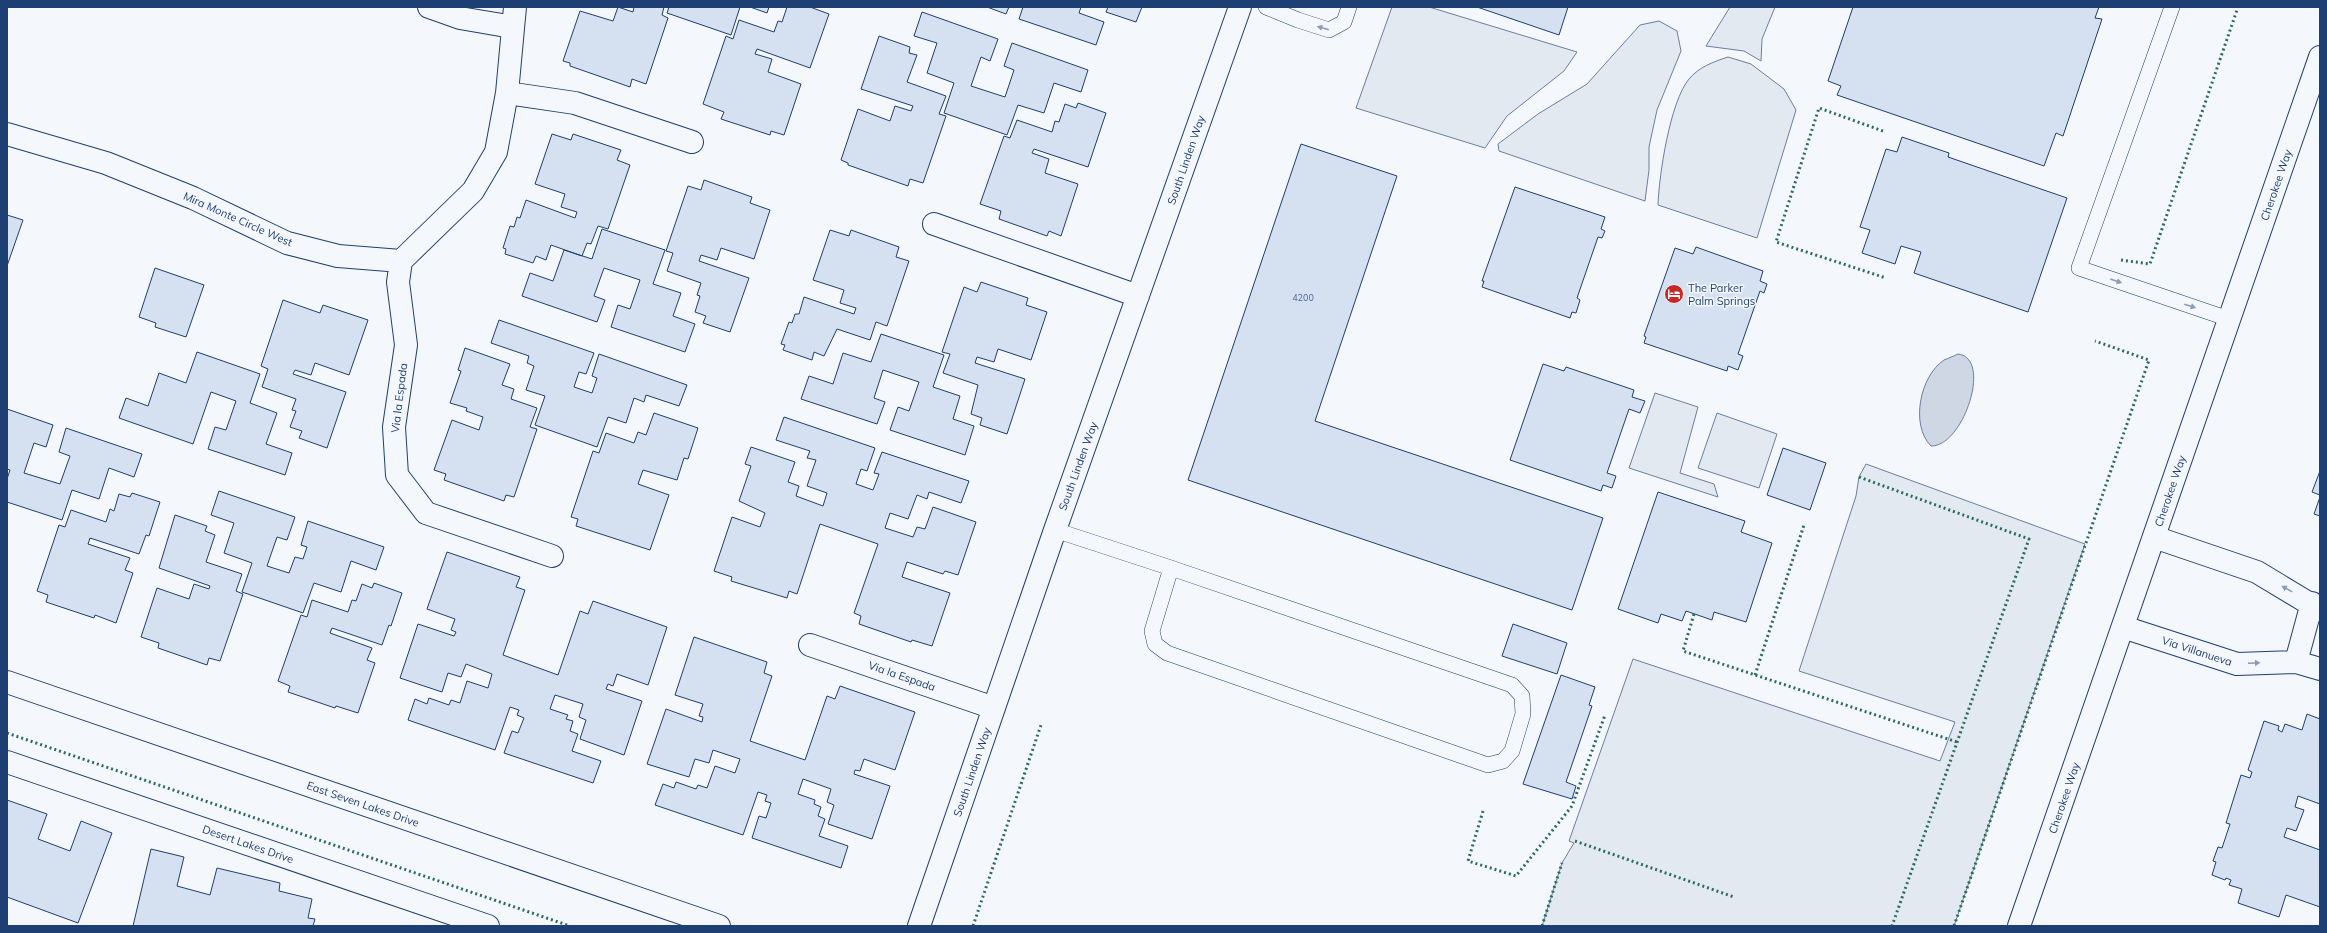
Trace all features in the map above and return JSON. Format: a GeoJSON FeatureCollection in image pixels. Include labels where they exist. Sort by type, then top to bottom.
{"type":"FeatureCollection","features":[{"type":"Feature","properties":{"kind":"street"},"geometry":{"type":"LineString","coordinates":[[400,261],[473,192],[496,152],[507,93],[514,17],[460,18],[429,7]]}},
{"type":"Feature","properties":{"kind":"street","name":"South Linden Way"},"geometry":{"type":"LineString","coordinates":[[919,926],[1055,530],[1240,7]]}},
{"type":"Feature","properties":{"kind":"street","name":"Cherokee Way"},"geometry":{"type":"LineString","coordinates":[[2020,926],[2320,57]]}},
{"type":"Feature","properties":{"kind":"street"},"geometry":{"type":"LineString","coordinates":[[507,93],[575,103],[692,142]]}},
{"type":"Feature","properties":{"kind":"street","name":"Mira Monte Circle West"},"geometry":{"type":"LineString","coordinates":[[7,134],[106,163],[193,198],[287,243],[338,256],[400,261]]}},
{"type":"Feature","properties":{"kind":"street"},"geometry":{"type":"LineString","coordinates":[[934,224],[1138,296]]}},
{"type":"Feature","properties":{"kind":"street","name":"Via la Espada"},"geometry":{"type":"LineString","coordinates":[[400,261],[398,282],[406,345],[394,428],[397,475],[426,513],[552,556]]}},
{"type":"Feature","properties":{"kind":"street"},"geometry":{"type":"LineString","coordinates":[[2154,537],[2257,572],[2316,606],[2296,662]]}},
{"type":"Feature","properties":{"kind":"street","name":"Via Villanueva"},"geometry":{"type":"LineString","coordinates":[[2123,627],[2237,664],[2296,662],[2320,669]]}},
{"type":"Feature","properties":{"kind":"street","name":"Via la Espada"},"geometry":{"type":"LineString","coordinates":[[810,645],[994,708]]}},
{"type":"Feature","properties":{"kind":"street","name":"East Seven Lakes Drive"},"geometry":{"type":"LineString","coordinates":[[7,682],[719,926]]}},
{"type":"Feature","properties":{"kind":"street","name":"Desert Lakes Drive"},"geometry":{"type":"LineString","coordinates":[[7,762],[488,926]]}},
{"type":"Feature","properties":{"kind":"lane"},"geometry":{"type":"LineString","coordinates":[[1266,7],[1298,20],[1329,30],[1344,22],[1349,7]]}},
{"type":"Feature","properties":{"kind":"lane"},"geometry":{"type":"LineString","coordinates":[[2172,7],[2079,268],[2229,319]]}},
{"type":"Feature","properties":{"kind":"lane"},"geometry":{"type":"LineString","coordinates":[[1055,530],[1171,568],[1512,685],[1522,696],[1523,714],[1512,751],[1503,761],[1488,765],[1167,653],[1156,644],[1152,631],[1171,568]]}},
{"type":"Feature","properties":{"kind":"shaded area"},"geometry":{"type":"Polygon","coordinates":[[[1392,7],[1429,7],[1577,52],[1564,71],[1507,116],[1485,148],[1356,108],[1392,7]]]}},
{"type":"Feature","properties":{"kind":"shaded area"},"geometry":{"type":"Polygon","coordinates":[[[1730,7],[1775,7],[1762,39],[1761,61],[1744,51],[1706,46],[1730,7]]]}},
{"type":"Feature","properties":{"kind":"shaded area"},"geometry":{"type":"Polygon","coordinates":[[[1659,21],[1677,31],[1681,51],[1657,110],[1649,147],[1649,170],[1645,201],[1499,151],[1498,144],[1538,114],[1587,84],[1640,25],[1659,21]]]}},
{"type":"Feature","properties":{"kind":"shaded area"},"geometry":{"type":"Polygon","coordinates":[[[1728,57],[1751,64],[1784,89],[1796,110],[1757,238],[1658,205],[1663,158],[1671,121],[1682,90],[1689,79],[1697,71],[1728,57]]]}},
{"type":"Feature","properties":{"kind":"shaded area"},"geometry":{"type":"Polygon","coordinates":[[[1958,354],[1968,359],[1973,370],[1973,385],[1970,402],[1954,433],[1943,442],[1931,446],[1925,437],[1921,426],[1921,401],[1924,389],[1929,377],[1936,367],[1944,360],[1958,354]]]}},
{"type":"Feature","properties":{"kind":"shaded area"},"geometry":{"type":"Polygon","coordinates":[[[1655,393],[1698,407],[1680,473],[1714,484],[1718,497],[1629,468],[1655,393]]]}},
{"type":"Feature","properties":{"kind":"shaded area"},"geometry":{"type":"Polygon","coordinates":[[[1717,413],[1777,434],[1759,488],[1698,468],[1717,413]]]}},
{"type":"Feature","properties":{"kind":"shaded area"},"geometry":{"type":"Polygon","coordinates":[[[1866,464],[2085,544],[1954,926],[1542,926],[1562,863],[1574,843],[1569,841],[1633,659],[1940,761],[1955,722],[1799,671],[1856,496],[1859,477],[1866,464]]]}},
{"type":"Feature","properties":{"kind":"building"},"geometry":{"type":"Polygon","coordinates":[[[618,7],[633,12],[634,7],[664,7],[662,15],[668,18],[646,84],[632,79],[630,87],[570,66],[570,63],[563,61],[580,11],[613,21],[618,7]]]}},
{"type":"Feature","properties":{"kind":"building"},"geometry":{"type":"Polygon","coordinates":[[[669,7],[740,7],[731,35],[667,13],[669,7]]]}},
{"type":"Feature","properties":{"kind":"building"},"geometry":{"type":"Polygon","coordinates":[[[750,7],[769,7],[767,13],[750,7]]]}},
{"type":"Feature","properties":{"kind":"building"},"geometry":{"type":"Polygon","coordinates":[[[787,7],[810,7],[829,14],[810,68],[757,49],[755,54],[772,59],[768,72],[801,84],[784,135],[771,131],[770,135],[721,119],[724,112],[703,104],[726,36],[733,39],[739,20],[774,32],[778,21],[782,22],[787,7]]]}},
{"type":"Feature","properties":{"kind":"building"},"geometry":{"type":"Polygon","coordinates":[[[987,7],[1009,7],[1006,14],[987,7]]]}},
{"type":"Feature","properties":{"kind":"building"},"geometry":{"type":"Polygon","coordinates":[[[1023,7],[1081,7],[1079,13],[1104,22],[1096,45],[1019,19],[1023,7]]]}},
{"type":"Feature","properties":{"kind":"building"},"geometry":{"type":"Polygon","coordinates":[[[1108,7],[1142,7],[1136,22],[1106,12],[1108,7]]]}},
{"type":"Feature","properties":{"kind":"building"},"geometry":{"type":"Polygon","coordinates":[[[1477,7],[1568,7],[1559,35],[1477,7]]]}},
{"type":"Feature","properties":{"kind":"building"},"geometry":{"type":"Polygon","coordinates":[[[1853,7],[2099,7],[2095,18],[2102,19],[2063,136],[2056,133],[2044,166],[1837,95],[1841,86],[1828,81],[1853,7]]]}},
{"type":"Feature","properties":{"kind":"building"},"geometry":{"type":"Polygon","coordinates":[[[922,12],[998,39],[990,61],[981,57],[971,86],[1005,97],[1014,70],[1004,66],[1012,43],[1088,70],[1081,92],[1054,83],[1044,113],[1018,105],[1007,135],[944,113],[954,83],[927,73],[937,43],[914,36],[922,12]]]}},
{"type":"Feature","properties":{"kind":"building"},"geometry":{"type":"Polygon","coordinates":[[[879,36],[910,47],[909,53],[917,55],[907,82],[946,96],[939,114],[946,116],[923,183],[910,179],[908,186],[848,165],[848,163],[841,160],[858,109],[890,121],[895,106],[911,111],[913,106],[861,89],[879,36]]]}},
{"type":"Feature","properties":{"kind":"building"},"geometry":{"type":"Polygon","coordinates":[[[1078,103],[1106,113],[1088,167],[1034,149],[1032,153],[1049,159],[1045,173],[1078,184],[1061,236],[1049,231],[1047,236],[999,219],[1001,211],[980,204],[1004,136],[1010,138],[1017,120],[1052,132],[1055,121],[1059,122],[1065,104],[1076,108],[1078,103]]]}},
{"type":"Feature","properties":{"kind":"building"},"geometry":{"type":"Polygon","coordinates":[[[552,134],[571,140],[573,134],[621,150],[617,160],[630,165],[608,229],[598,226],[591,244],[587,243],[582,256],[551,245],[546,260],[536,256],[533,263],[505,254],[506,249],[503,248],[510,226],[514,227],[517,217],[520,218],[526,200],[575,218],[577,212],[561,207],[565,194],[535,184],[552,134]]]}},
{"type":"Feature","properties":{"kind":"building"},"geometry":{"type":"Polygon","coordinates":[[[1902,137],[1949,153],[1948,157],[2067,198],[2028,312],[1914,273],[1921,252],[1901,246],[1895,264],[1862,253],[1870,230],[1860,227],[1886,149],[1897,152],[1902,137]]]}},
{"type":"Feature","properties":{"kind":"building"},"geometry":{"type":"Polygon","coordinates":[[[1301,144],[1397,176],[1315,421],[1603,518],[1572,610],[1188,480],[1301,144]]]}},
{"type":"Feature","properties":{"kind":"building"},"geometry":{"type":"Polygon","coordinates":[[[704,180],[752,197],[750,203],[770,210],[754,259],[721,248],[717,260],[701,255],[699,261],[749,278],[730,332],[703,323],[706,316],[695,312],[700,296],[697,295],[701,283],[667,271],[673,253],[666,251],[688,186],[701,190],[704,180]]]}},
{"type":"Feature","properties":{"kind":"building"},"geometry":{"type":"Polygon","coordinates":[[[1515,187],[1605,217],[1601,229],[1605,231],[1602,238],[1598,237],[1577,298],[1580,300],[1576,313],[1572,312],[1570,318],[1482,287],[1484,281],[1482,281],[1515,187]]]}},
{"type":"Feature","properties":{"kind":"building"},"geometry":{"type":"Polygon","coordinates":[[[7,215],[23,220],[7,266],[7,215]]]}},
{"type":"Feature","properties":{"kind":"building"},"geometry":{"type":"Polygon","coordinates":[[[602,229],[665,250],[653,284],[681,293],[673,316],[695,324],[685,352],[611,327],[618,305],[630,309],[640,280],[604,268],[594,296],[605,300],[597,322],[522,296],[530,273],[553,281],[564,250],[592,259],[602,229]]]}},
{"type":"Feature","properties":{"kind":"building"},"geometry":{"type":"Polygon","coordinates":[[[830,230],[849,236],[851,230],[899,247],[896,257],[909,261],[887,326],[876,322],[870,340],[837,329],[824,356],[814,352],[812,360],[783,350],[785,345],[781,344],[789,322],[792,323],[795,314],[799,314],[804,297],[854,314],[856,308],[840,303],[844,290],[813,280],[830,230]]]}},
{"type":"Feature","properties":{"kind":"building"},"geometry":{"type":"Polygon","coordinates":[[[1696,247],[1763,271],[1760,281],[1767,284],[1764,293],[1760,291],[1738,354],[1743,356],[1738,370],[1728,366],[1727,371],[1644,343],[1646,337],[1644,336],[1675,248],[1693,254],[1696,247]]]}},
{"type":"Feature","properties":{"kind":"building"},"geometry":{"type":"Polygon","coordinates":[[[155,268],[204,285],[186,337],[155,327],[156,323],[139,317],[155,268]]]}},
{"type":"Feature","properties":{"kind":"building"},"geometry":{"type":"Polygon","coordinates":[[[981,282],[1028,298],[1026,305],[1047,312],[1031,360],[998,349],[994,362],[977,357],[975,363],[1025,379],[1007,434],[980,425],[982,418],[971,414],[978,385],[943,373],[950,354],[942,352],[964,287],[977,292],[981,282]]]}},
{"type":"Feature","properties":{"kind":"building"},"geometry":{"type":"Polygon","coordinates":[[[283,300],[320,313],[323,305],[368,320],[349,375],[315,363],[311,375],[295,370],[293,374],[346,392],[327,448],[299,438],[302,431],[290,427],[296,411],[292,410],[296,399],[262,387],[268,369],[261,366],[283,300]]]}},
{"type":"Feature","properties":{"kind":"building"},"geometry":{"type":"Polygon","coordinates":[[[499,320],[594,353],[586,374],[579,372],[574,387],[592,393],[597,378],[592,376],[599,354],[687,385],[679,406],[646,395],[644,402],[634,398],[626,423],[608,417],[597,447],[535,425],[545,396],[526,390],[534,366],[527,363],[529,356],[491,343],[499,320]]]}},
{"type":"Feature","properties":{"kind":"building"},"geometry":{"type":"Polygon","coordinates":[[[881,334],[944,355],[933,387],[960,396],[953,419],[974,426],[965,455],[890,430],[898,407],[909,411],[919,382],[883,370],[874,398],[885,402],[877,424],[801,399],[809,376],[833,384],[843,353],[871,362],[881,334]]]}},
{"type":"Feature","properties":{"kind":"building"},"geometry":{"type":"Polygon","coordinates":[[[465,348],[510,364],[502,385],[514,389],[511,399],[537,408],[530,427],[537,429],[514,497],[506,495],[504,501],[444,480],[446,474],[434,470],[452,420],[479,430],[483,417],[466,411],[467,408],[450,403],[461,371],[458,370],[465,348]]]}},
{"type":"Feature","properties":{"kind":"building"},"geometry":{"type":"Polygon","coordinates":[[[197,352],[260,374],[250,403],[277,413],[266,444],[292,453],[285,475],[208,449],[215,427],[226,430],[236,401],[211,392],[193,444],[119,418],[126,398],[148,406],[159,373],[186,383],[197,352]]]}},
{"type":"Feature","properties":{"kind":"building"},"geometry":{"type":"Polygon","coordinates":[[[1543,364],[1564,371],[1566,367],[1634,390],[1632,397],[1645,401],[1640,413],[1629,409],[1607,473],[1616,476],[1612,488],[1603,485],[1601,491],[1510,460],[1543,364]]]}},
{"type":"Feature","properties":{"kind":"building"},"geometry":{"type":"Polygon","coordinates":[[[7,409],[53,425],[46,447],[34,443],[24,473],[60,484],[70,456],[59,452],[66,428],[142,454],[134,477],[109,468],[99,499],[72,490],[62,520],[7,502],[7,479],[10,470],[7,469],[7,409]]]}},
{"type":"Feature","properties":{"kind":"building"},"geometry":{"type":"Polygon","coordinates":[[[654,413],[698,428],[688,459],[684,458],[677,480],[643,470],[638,484],[669,495],[650,550],[576,526],[578,519],[571,517],[593,451],[599,453],[606,433],[634,443],[638,432],[646,435],[654,413]]]}},
{"type":"Feature","properties":{"kind":"building"},"geometry":{"type":"Polygon","coordinates":[[[784,417],[875,448],[867,471],[861,469],[856,484],[873,490],[879,474],[874,473],[882,452],[969,481],[961,503],[929,492],[927,499],[917,495],[908,519],[890,513],[885,528],[913,537],[917,527],[925,529],[933,507],[976,522],[958,575],[945,571],[943,574],[907,562],[902,577],[950,593],[932,646],[912,640],[911,642],[859,624],[861,616],[854,613],[878,544],[820,524],[797,594],[789,591],[787,598],[731,581],[732,577],[714,571],[732,517],[760,527],[765,513],[739,501],[751,466],[745,464],[751,447],[795,462],[788,482],[799,486],[796,496],[823,506],[827,493],[807,486],[816,460],[807,458],[810,451],[776,440],[784,417]]]}},
{"type":"Feature","properties":{"kind":"building"},"geometry":{"type":"Polygon","coordinates":[[[1783,448],[1826,463],[1810,510],[1767,495],[1783,448]]]}},
{"type":"Feature","properties":{"kind":"building"},"geometry":{"type":"Polygon","coordinates":[[[2320,471],[2320,495],[2312,492],[2320,471]]]}},
{"type":"Feature","properties":{"kind":"building"},"geometry":{"type":"Polygon","coordinates":[[[219,491],[295,517],[287,540],[277,537],[267,566],[289,573],[295,557],[303,559],[307,547],[301,545],[308,521],[384,547],[376,570],[351,561],[341,592],[314,583],[303,613],[242,592],[252,563],[224,553],[234,523],[211,515],[219,491]]]}},
{"type":"Feature","properties":{"kind":"building"},"geometry":{"type":"Polygon","coordinates":[[[1658,492],[1745,521],[1741,532],[1772,543],[1746,622],[1714,612],[1712,620],[1686,611],[1682,621],[1661,614],[1658,623],[1618,609],[1658,492]]]}},
{"type":"Feature","properties":{"kind":"building"},"geometry":{"type":"Polygon","coordinates":[[[132,493],[160,502],[149,536],[146,535],[139,554],[90,538],[88,544],[130,558],[125,570],[133,573],[116,623],[95,615],[94,618],[46,602],[48,595],[37,591],[59,525],[65,527],[71,510],[106,522],[110,509],[114,511],[119,494],[130,497],[132,493]]]}},
{"type":"Feature","properties":{"kind":"building"},"geometry":{"type":"Polygon","coordinates":[[[2320,497],[2320,516],[2314,514],[2320,497]]]}},
{"type":"Feature","properties":{"kind":"building"},"geometry":{"type":"Polygon","coordinates":[[[175,515],[207,526],[205,531],[215,535],[206,562],[242,574],[236,591],[243,594],[220,661],[209,658],[207,665],[158,648],[159,643],[141,637],[157,588],[189,599],[194,584],[209,589],[210,586],[159,568],[175,515]]]}},
{"type":"Feature","properties":{"kind":"building"},"geometry":{"type":"Polygon","coordinates":[[[447,552],[520,577],[516,587],[525,590],[503,655],[558,675],[580,611],[588,614],[593,601],[667,627],[648,685],[617,674],[613,686],[608,684],[606,689],[642,701],[624,755],[580,739],[586,720],[579,717],[583,704],[555,695],[550,709],[568,715],[566,719],[573,721],[570,731],[578,734],[572,751],[601,761],[593,783],[504,753],[512,731],[518,733],[524,718],[517,715],[519,710],[510,707],[495,750],[408,720],[415,699],[427,704],[429,698],[449,705],[451,700],[460,703],[467,681],[488,688],[492,674],[466,664],[461,677],[448,673],[442,692],[400,678],[418,624],[454,636],[456,632],[451,630],[455,619],[427,609],[447,552]]]}},
{"type":"Feature","properties":{"kind":"building"},"geometry":{"type":"Polygon","coordinates":[[[374,583],[402,593],[391,626],[389,625],[382,645],[332,628],[330,633],[372,648],[367,660],[375,663],[358,713],[336,706],[335,708],[288,692],[290,686],[278,681],[301,615],[307,617],[312,600],[348,612],[352,600],[356,601],[362,584],[372,588],[374,583]]]}},
{"type":"Feature","properties":{"kind":"building"},"geometry":{"type":"Polygon","coordinates":[[[1513,624],[1567,643],[1557,674],[1502,656],[1513,624]]]}},
{"type":"Feature","properties":{"kind":"building"},"geometry":{"type":"Polygon","coordinates":[[[694,637],[767,662],[764,673],[772,676],[750,741],[805,760],[827,696],[835,699],[840,686],[915,712],[895,770],[864,759],[860,771],[855,770],[854,774],[890,786],[872,839],[828,824],[834,805],[827,802],[831,789],[803,779],[798,794],[815,800],[814,804],[821,807],[818,816],[825,819],[819,836],[848,846],[841,868],[752,838],[759,816],[766,818],[771,803],[765,801],[767,795],[758,792],[743,835],[655,805],[663,784],[674,788],[676,782],[696,789],[698,785],[707,788],[715,766],[735,773],[740,759],[713,750],[709,763],[695,759],[689,777],[647,764],[666,709],[702,722],[703,717],[699,716],[703,704],[675,695],[694,637]]]}},
{"type":"Feature","properties":{"kind":"building"},"geometry":{"type":"Polygon","coordinates":[[[1561,675],[1595,687],[1589,705],[1592,706],[1566,782],[1576,786],[1572,799],[1523,784],[1561,675]]]}},
{"type":"Feature","properties":{"kind":"building"},"geometry":{"type":"Polygon","coordinates":[[[2307,714],[2320,719],[2320,804],[2298,796],[2295,807],[2304,810],[2296,831],[2287,828],[2284,837],[2320,850],[2320,907],[2286,895],[2279,917],[2238,903],[2242,889],[2229,885],[2231,880],[2226,878],[2225,880],[2212,875],[2216,862],[2213,861],[2218,847],[2222,848],[2230,824],[2226,823],[2241,775],[2250,778],[2252,772],[2248,770],[2264,721],[2279,726],[2278,730],[2282,732],[2285,724],[2302,730],[2307,714]]]}},
{"type":"Feature","properties":{"kind":"building"},"geometry":{"type":"Polygon","coordinates":[[[7,800],[47,814],[38,839],[70,851],[81,821],[112,833],[78,923],[7,897],[7,800]]]}},
{"type":"Feature","properties":{"kind":"building"},"geometry":{"type":"Polygon","coordinates":[[[151,849],[184,857],[177,886],[210,895],[217,868],[280,883],[279,891],[312,899],[308,918],[315,919],[313,926],[133,926],[151,849]]]}},
{"type":"Feature","properties":{"kind":"hedge"},"geometry":{"type":"LineString","coordinates":[[2121,260],[2150,264],[2238,7]]}},
{"type":"Feature","properties":{"kind":"hedge"},"geometry":{"type":"LineString","coordinates":[[1883,131],[1819,108],[1776,242],[1886,278]]}},
{"type":"Feature","properties":{"kind":"hedge"},"geometry":{"type":"LineString","coordinates":[[1954,926],[2149,360],[2095,341]]}},
{"type":"Feature","properties":{"kind":"hedge"},"geometry":{"type":"LineString","coordinates":[[1859,477],[2029,539],[1892,926]]}},
{"type":"Feature","properties":{"kind":"hedge"},"geometry":{"type":"LineString","coordinates":[[1755,675],[1804,525]]}},
{"type":"Feature","properties":{"kind":"hedge"},"geometry":{"type":"LineString","coordinates":[[1694,614],[1683,651],[1957,742]]}},
{"type":"Feature","properties":{"kind":"hedge"},"geometry":{"type":"LineString","coordinates":[[1483,811],[1468,861],[1516,876],[1572,806],[1605,715]]}},
{"type":"Feature","properties":{"kind":"hedge"},"geometry":{"type":"LineString","coordinates":[[973,926],[1041,725]]}},
{"type":"Feature","properties":{"kind":"hedge"},"geometry":{"type":"LineString","coordinates":[[7,733],[570,926]]}},
{"type":"Feature","properties":{"kind":"hedge"},"geometry":{"type":"LineString","coordinates":[[1575,841],[1734,897]]}},
{"type":"Feature","properties":{"kind":"hedge"},"geometry":{"type":"LineString","coordinates":[[1542,926],[1562,863]]}},
{"type":"Feature","properties":{"kind":"place","name":"The Parker Palm Springs"},"geometry":{"type":"Point","coordinates":[1674,294]}}]}
